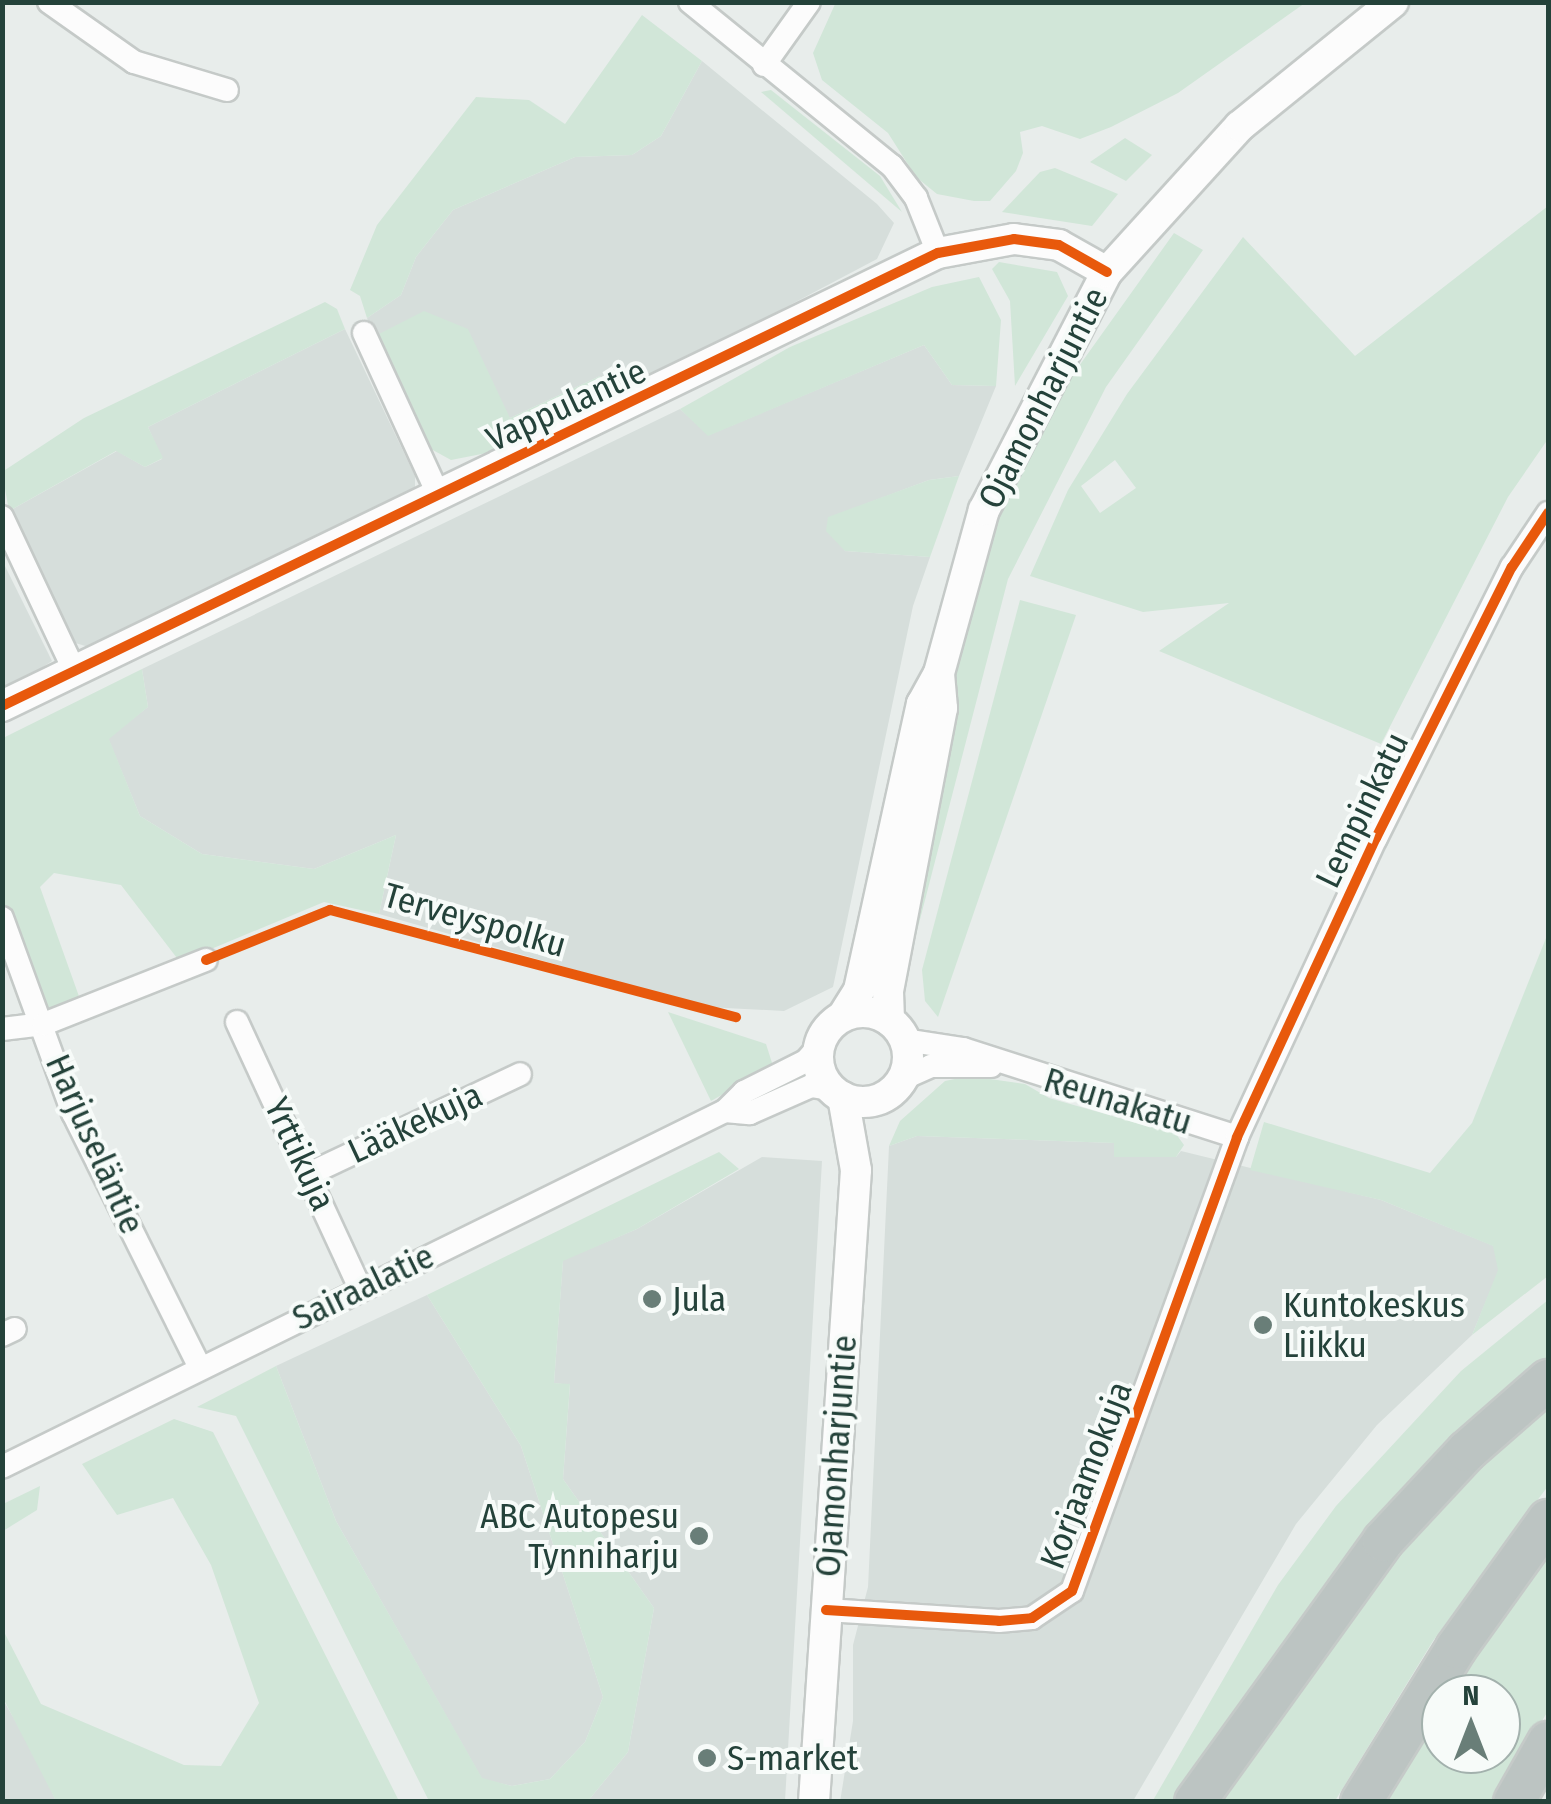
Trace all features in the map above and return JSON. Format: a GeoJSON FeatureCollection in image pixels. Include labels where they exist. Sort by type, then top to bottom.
{"type":"FeatureCollection","features":[{"type":"Feature","properties":{"kind":"highway"},"geometry":{"type":"LineString","coordinates":[[1195,1802],[1384,1541],[1467,1450],[1548,1380]]}},
{"type":"Feature","properties":{"kind":"highway"},"geometry":{"type":"LineString","coordinates":[[1361,1802],[1456,1648],[1548,1520]]}},
{"type":"Feature","properties":{"kind":"highway"},"geometry":{"type":"LineString","coordinates":[[1514,1802],[1548,1742]]}},
{"type":"Feature","properties":{"kind":"main road","name":"Ojamonharjuntie"},"geometry":{"type":"LineString","coordinates":[[843,1016],[859,990],[922,704],[939,674],[984,510],[1108,272],[1240,126],[1393,2]]}},
{"type":"Feature","properties":{"kind":"main road","name":"Vappulantie"},"geometry":{"type":"LineString","coordinates":[[2,706],[938,253],[1014,239],[1059,245],[1108,272]]}},
{"type":"Feature","properties":{"kind":"main road","name":"Ojamonharjuntie"},"geometry":{"type":"LineString","coordinates":[[897,1030],[888,991],[942,708],[939,674]]}},
{"type":"Feature","properties":{"kind":"main road"},"geometry":{"type":"LineString","coordinates":[[865,1012],[897,1030],[892,1088],[837,1093],[819,1069],[819,1046],[843,1016],[865,1012]]}},
{"type":"Feature","properties":{"kind":"main road","name":"Ojamonharjuntie"},"geometry":{"type":"LineString","coordinates":[[856,1170],[892,1088]]}},
{"type":"Feature","properties":{"kind":"main road","name":"Ojamonharjuntie"},"geometry":{"type":"LineString","coordinates":[[814,1802],[856,1170],[837,1093]]}},
{"type":"Feature","properties":{"kind":"street"},"geometry":{"type":"LineString","coordinates":[[49,2],[134,62],[227,90]]}},
{"type":"Feature","properties":{"kind":"street"},"geometry":{"type":"LineString","coordinates":[[690,2],[892,166],[916,198],[938,253]]}},
{"type":"Feature","properties":{"kind":"street"},"geometry":{"type":"LineString","coordinates":[[764,65],[809,2]]}},
{"type":"Feature","properties":{"kind":"street"},"geometry":{"type":"LineString","coordinates":[[364,333],[439,496]]}},
{"type":"Feature","properties":{"kind":"street","name":"Lempinkatu"},"geometry":{"type":"LineString","coordinates":[[1237,1138],[1376,838],[1512,567],[1548,513]]}},
{"type":"Feature","properties":{"kind":"street"},"geometry":{"type":"LineString","coordinates":[[2,517],[74,670]]}},
{"type":"Feature","properties":{"kind":"street","name":"Harjuseläntie"},"geometry":{"type":"LineString","coordinates":[[2,918],[44,1024],[73,1113],[199,1366]]}},
{"type":"Feature","properties":{"kind":"street"},"geometry":{"type":"LineString","coordinates":[[11,1029],[44,1024],[206,960]]}},
{"type":"Feature","properties":{"kind":"street","name":"Yrttikuja"},"geometry":{"type":"LineString","coordinates":[[237,1022],[311,1173],[360,1288]]}},
{"type":"Feature","properties":{"kind":"street","name":"Reunakatu"},"geometry":{"type":"LineString","coordinates":[[897,1030],[963,1049],[1000,1066],[1237,1138]]}},
{"type":"Feature","properties":{"kind":"street","name":"Sairaalatie"},"geometry":{"type":"LineString","coordinates":[[2,1466],[199,1366],[726,1112],[744,1092],[806,1061],[819,1046]]}},
{"type":"Feature","properties":{"kind":"street","name":"Reunakatu"},"geometry":{"type":"LineString","coordinates":[[892,1088],[931,1066],[1000,1066]]}},
{"type":"Feature","properties":{"kind":"street","name":"Lääkekuja"},"geometry":{"type":"LineString","coordinates":[[311,1173],[520,1074]]}},
{"type":"Feature","properties":{"kind":"street","name":"Sairaalatie"},"geometry":{"type":"LineString","coordinates":[[726,1112],[750,1113],[811,1086],[837,1093]]}},
{"type":"Feature","properties":{"kind":"street","name":"Korjaamokuja"},"geometry":{"type":"LineString","coordinates":[[826,1610],[1000,1621],[1032,1618],[1058,1606],[1072,1591],[1237,1138]]}},
{"type":"Feature","properties":{"kind":"shaded area"},"geometry":{"type":"Polygon","coordinates":[[[702,61],[877,204],[894,223],[877,259],[614,398],[600,376],[510,418],[375,336],[367,318],[401,295],[416,257],[453,210],[575,157],[632,155],[661,136],[702,61]]]}},
{"type":"Feature","properties":{"kind":"shaded area"},"geometry":{"type":"Polygon","coordinates":[[[345,329],[415,476],[415,492],[92,648],[72,642],[9,511],[117,451],[145,467],[162,459],[148,427],[345,329]]]}},
{"type":"Feature","properties":{"kind":"shaded area"},"geometry":{"type":"Polygon","coordinates":[[[924,345],[952,385],[996,386],[959,476],[929,480],[828,518],[845,551],[930,557],[913,606],[833,987],[784,1011],[706,1007],[379,914],[396,835],[314,869],[202,854],[140,816],[108,738],[148,707],[142,669],[680,409],[709,435],[924,345]]]}},
{"type":"Feature","properties":{"kind":"shaded area"},"geometry":{"type":"Polygon","coordinates":[[[2,560],[52,661],[2,694],[2,560]]]}},
{"type":"Feature","properties":{"kind":"shaded area"},"geometry":{"type":"Polygon","coordinates":[[[917,1136],[1115,1143],[1115,1157],[1176,1157],[1181,1151],[1381,1200],[1494,1246],[1499,1270],[1472,1335],[1377,1425],[1296,1524],[1133,1801],[840,1802],[853,1721],[853,1645],[868,1587],[889,1146],[917,1136]]]}},
{"type":"Feature","properties":{"kind":"shaded area"},"geometry":{"type":"Polygon","coordinates":[[[762,1157],[822,1161],[785,1801],[588,1801],[628,1752],[654,1608],[563,1479],[570,1385],[554,1383],[563,1260],[637,1229],[762,1157]]]}},
{"type":"Feature","properties":{"kind":"shaded area"},"geometry":{"type":"Polygon","coordinates":[[[427,1295],[521,1446],[603,1697],[585,1742],[550,1779],[512,1786],[482,1779],[336,1521],[276,1366],[427,1295]]]}},
{"type":"Feature","properties":{"kind":"shaded area"},"geometry":{"type":"Polygon","coordinates":[[[2,1698],[36,1756],[56,1801],[3,1801],[2,1698]]]}},
{"type":"Feature","properties":{"kind":"green space"},"geometry":{"type":"Polygon","coordinates":[[[836,2],[1305,3],[1178,93],[1111,127],[1080,139],[1042,126],[1020,132],[1023,153],[1016,171],[990,201],[974,201],[937,194],[916,177],[888,133],[822,80],[813,53],[836,2]]]}},
{"type":"Feature","properties":{"kind":"green space"},"geometry":{"type":"Polygon","coordinates":[[[642,15],[702,61],[661,136],[632,155],[575,157],[453,210],[416,257],[401,295],[367,318],[360,296],[350,290],[377,225],[476,97],[529,100],[565,124],[642,15]]]}},
{"type":"Feature","properties":{"kind":"green space"},"geometry":{"type":"Polygon","coordinates":[[[771,90],[880,176],[902,212],[761,92],[771,90]]]}},
{"type":"Feature","properties":{"kind":"green space"},"geometry":{"type":"Polygon","coordinates":[[[1125,138],[1152,155],[1126,181],[1090,162],[1125,138]]]}},
{"type":"Feature","properties":{"kind":"green space"},"geometry":{"type":"Polygon","coordinates":[[[1055,168],[1118,194],[1092,226],[1002,212],[1040,172],[1055,168]]]}},
{"type":"Feature","properties":{"kind":"green space"},"geometry":{"type":"Polygon","coordinates":[[[1548,206],[1548,439],[1508,497],[1381,744],[1159,651],[1229,603],[1143,612],[1030,576],[1068,490],[1127,394],[1243,237],[1355,356],[1548,206]],[[1115,460],[1081,486],[1100,513],[1136,488],[1115,460]]]}},
{"type":"Feature","properties":{"kind":"green space"},"geometry":{"type":"Polygon","coordinates":[[[1174,233],[1203,250],[1106,387],[1008,579],[909,962],[902,970],[955,718],[955,663],[996,513],[1049,408],[1174,233]]]}},
{"type":"Feature","properties":{"kind":"green space"},"geometry":{"type":"Polygon","coordinates":[[[999,262],[1057,272],[1068,296],[1015,386],[1010,301],[992,269],[999,262]]]}},
{"type":"Feature","properties":{"kind":"green space"},"geometry":{"type":"Polygon","coordinates":[[[979,277],[1001,320],[996,386],[952,385],[924,345],[708,436],[680,409],[790,347],[932,287],[979,277]]]}},
{"type":"Feature","properties":{"kind":"green space"},"geometry":{"type":"Polygon","coordinates":[[[325,302],[337,309],[345,329],[148,427],[163,458],[145,467],[116,451],[9,511],[2,472],[84,418],[325,302]]]}},
{"type":"Feature","properties":{"kind":"green space"},"geometry":{"type":"Polygon","coordinates":[[[424,311],[468,329],[510,418],[600,376],[614,398],[507,449],[451,460],[431,449],[375,336],[424,311]]]}},
{"type":"Feature","properties":{"kind":"green space"},"geometry":{"type":"Polygon","coordinates":[[[959,476],[930,557],[845,551],[826,531],[828,517],[929,480],[959,476]]]}},
{"type":"Feature","properties":{"kind":"green space"},"geometry":{"type":"Polygon","coordinates":[[[1020,600],[1076,615],[938,1017],[925,1001],[922,970],[1020,600]]]}},
{"type":"Feature","properties":{"kind":"green space"},"geometry":{"type":"Polygon","coordinates":[[[142,669],[148,707],[109,739],[140,816],[202,854],[314,869],[396,835],[379,914],[324,902],[180,962],[121,885],[54,873],[40,887],[81,1002],[46,1012],[3,903],[3,738],[142,669]]]}},
{"type":"Feature","properties":{"kind":"green space"},"geometry":{"type":"Polygon","coordinates":[[[1548,933],[1548,1276],[1472,1335],[1498,1270],[1493,1246],[1381,1200],[1250,1170],[1264,1122],[1430,1173],[1472,1123],[1548,933]]]}},
{"type":"Feature","properties":{"kind":"green space"},"geometry":{"type":"Polygon","coordinates":[[[668,1012],[766,1044],[773,1066],[711,1101],[668,1012]]]}},
{"type":"Feature","properties":{"kind":"green space"},"geometry":{"type":"Polygon","coordinates":[[[969,1076],[1025,1084],[1049,1098],[1176,1134],[1184,1145],[1176,1157],[1114,1157],[1114,1143],[917,1136],[889,1146],[900,1121],[945,1081],[969,1076]]]}},
{"type":"Feature","properties":{"kind":"green space"},"geometry":{"type":"Polygon","coordinates":[[[719,1152],[739,1169],[637,1229],[563,1261],[554,1383],[570,1384],[563,1479],[654,1608],[628,1752],[588,1801],[429,1801],[236,1416],[197,1407],[276,1366],[336,1521],[482,1778],[512,1786],[550,1779],[585,1742],[603,1697],[521,1446],[427,1295],[719,1152]]]}},
{"type":"Feature","properties":{"kind":"green space"},"geometry":{"type":"Polygon","coordinates":[[[1548,1300],[1548,1363],[1419,1482],[1313,1603],[1180,1801],[1152,1802],[1278,1585],[1336,1506],[1461,1371],[1548,1300]]]}},
{"type":"Feature","properties":{"kind":"green space"},"geometry":{"type":"Polygon","coordinates":[[[1548,1390],[1548,1486],[1433,1641],[1335,1801],[1208,1802],[1396,1543],[1548,1390]]]}},
{"type":"Feature","properties":{"kind":"green space"},"geometry":{"type":"Polygon","coordinates":[[[174,1419],[213,1432],[399,1801],[56,1801],[3,1698],[3,1630],[41,1704],[184,1765],[221,1766],[259,1703],[211,1565],[173,1498],[117,1515],[82,1464],[174,1419]]]}},
{"type":"Feature","properties":{"kind":"green space"},"geometry":{"type":"Polygon","coordinates":[[[40,1486],[37,1510],[3,1531],[3,1504],[40,1486]]]}},
{"type":"Feature","properties":{"kind":"green space"},"geometry":{"type":"Polygon","coordinates":[[[1548,1547],[1548,1711],[1521,1755],[1521,1674],[1461,1674],[1548,1547]]]}},
{"type":"Feature","properties":{"kind":"green space"},"geometry":{"type":"Polygon","coordinates":[[[1421,1736],[1421,1774],[1510,1774],[1493,1801],[1379,1802],[1421,1736]]]}},
{"type":"Feature","properties":{"kind":"cycle path"},"geometry":{"type":"LineString","coordinates":[[2,706],[938,253],[1014,239],[1059,245],[1107,272]]}},
{"type":"Feature","properties":{"kind":"cycle path"},"geometry":{"type":"LineString","coordinates":[[826,1610],[999,1621],[1032,1618],[1072,1591],[1237,1137],[1376,838],[1512,567],[1548,513]]}},
{"type":"Feature","properties":{"kind":"cycle path","name":"Terveyspolku"},"geometry":{"type":"LineString","coordinates":[[206,960],[330,910],[736,1017]]}},
{"type":"Feature","properties":{"kind":"place","name":"Jula"},"geometry":{"type":"Point","coordinates":[652,1299]}},
{"type":"Feature","properties":{"kind":"place","name":"Kuntokeskus Liikku"},"geometry":{"type":"Point","coordinates":[1263,1325]}},
{"type":"Feature","properties":{"kind":"place","name":"ABC Autopesu Tynniharju"},"geometry":{"type":"Point","coordinates":[699,1536]}},
{"type":"Feature","properties":{"kind":"place","name":"S-market"},"geometry":{"type":"Point","coordinates":[707,1758]}}]}
